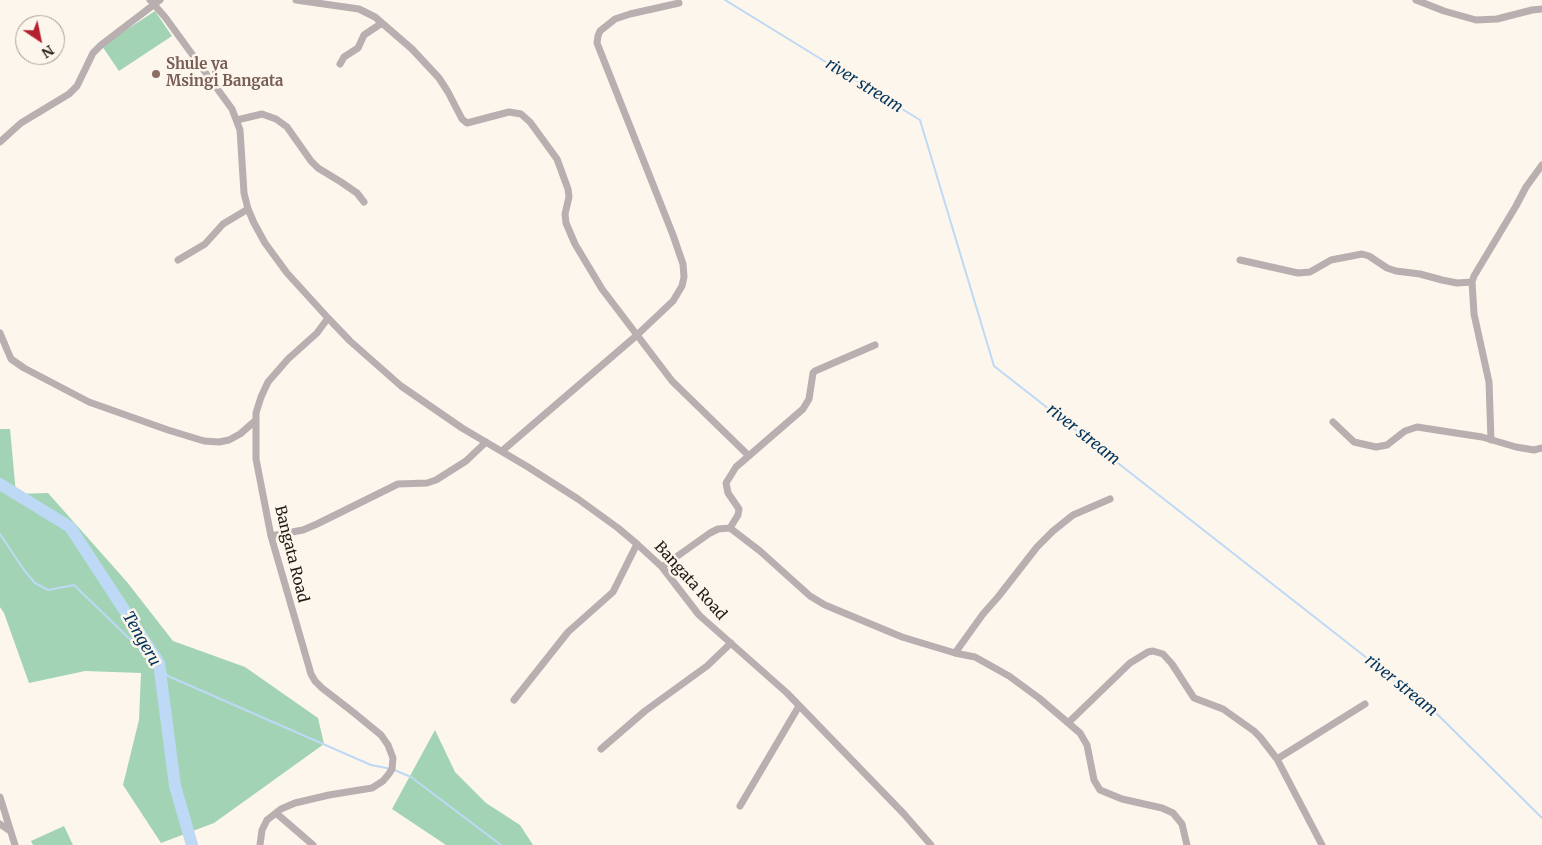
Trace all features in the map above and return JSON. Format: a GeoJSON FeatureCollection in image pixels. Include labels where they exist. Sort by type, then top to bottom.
{"type":"FeatureCollection","features":[{"type":"Feature","properties":{"kind":"street"},"geometry":{"type":"LineString","coordinates":[[296,0],[368,12],[412,49],[439,78],[464,122],[472,123],[509,112],[521,114],[530,122],[557,159],[565,177],[569,197],[565,214],[566,223],[575,244],[602,289],[672,381],[748,456]]}},
{"type":"Feature","properties":{"kind":"street"},"geometry":{"type":"LineString","coordinates":[[1416,0],[1444,11],[1476,20],[1497,19],[1542,9]]}},
{"type":"Feature","properties":{"kind":"street"},"geometry":{"type":"LineString","coordinates":[[0,142],[21,123],[69,94],[77,86],[93,53],[155,1]]}},
{"type":"Feature","properties":{"kind":"street","name":"Bangata Road"},"geometry":{"type":"LineString","coordinates":[[155,1],[228,104],[237,120],[241,135],[244,193],[248,209],[265,243],[287,273],[328,318],[387,376],[462,428],[578,499],[637,544],[662,567],[699,615],[774,681],[904,814],[931,845]]}},
{"type":"Feature","properties":{"kind":"street"},"geometry":{"type":"LineString","coordinates":[[502,451],[636,336],[673,301],[682,286],[684,277],[683,264],[673,235],[597,43],[598,36],[605,26],[615,19],[680,3]]}},
{"type":"Feature","properties":{"kind":"street"},"geometry":{"type":"LineString","coordinates":[[340,64],[344,57],[358,48],[364,35],[382,23]]}},
{"type":"Feature","properties":{"kind":"street"},"geometry":{"type":"LineString","coordinates":[[237,120],[262,114],[276,119],[287,127],[318,168],[356,193],[364,202]]}},
{"type":"Feature","properties":{"kind":"street"},"geometry":{"type":"LineString","coordinates":[[1491,440],[1488,382],[1474,314],[1472,282],[1526,187],[1542,165]]}},
{"type":"Feature","properties":{"kind":"street"},"geometry":{"type":"LineString","coordinates":[[178,260],[205,244],[223,224],[248,209]]}},
{"type":"Feature","properties":{"kind":"street"},"geometry":{"type":"LineString","coordinates":[[1240,260],[1298,273],[1310,272],[1331,260],[1362,254],[1396,271],[1420,274],[1458,283],[1472,282]]}},
{"type":"Feature","properties":{"kind":"street","name":"Bangata Road"},"geometry":{"type":"LineString","coordinates":[[260,845],[264,825],[267,820],[281,809],[295,803],[329,795],[372,788],[383,781],[392,768],[393,758],[388,745],[381,735],[322,688],[311,674],[271,536],[256,459],[255,420],[261,397],[275,372],[308,342],[328,318]]}},
{"type":"Feature","properties":{"kind":"street"},"geometry":{"type":"LineString","coordinates":[[0,333],[11,358],[24,368],[89,402],[168,430],[204,441],[219,442],[229,440],[240,434],[255,420]]}},
{"type":"Feature","properties":{"kind":"street"},"geometry":{"type":"LineString","coordinates":[[730,528],[738,515],[739,509],[728,493],[726,483],[736,466],[803,410],[809,399],[815,370],[875,345]]}},
{"type":"Feature","properties":{"kind":"street"},"geometry":{"type":"LineString","coordinates":[[1333,422],[1354,442],[1376,447],[1387,445],[1405,431],[1417,427],[1482,436],[1516,447],[1534,450],[1542,448]]}},
{"type":"Feature","properties":{"kind":"street"},"geometry":{"type":"LineString","coordinates":[[271,536],[303,530],[398,484],[427,483],[436,480],[466,461],[486,442]]}},
{"type":"Feature","properties":{"kind":"street"},"geometry":{"type":"LineString","coordinates":[[955,653],[1037,546],[1073,515],[1110,499]]}},
{"type":"Feature","properties":{"kind":"street"},"geometry":{"type":"LineString","coordinates":[[662,567],[710,533],[718,529],[730,528],[817,600],[894,634],[955,653],[975,657],[1009,676],[1069,722],[1080,733],[1087,745],[1094,780],[1100,790],[1122,799],[1162,808],[1173,813],[1182,824],[1187,845]]}},
{"type":"Feature","properties":{"kind":"street"},"geometry":{"type":"LineString","coordinates":[[514,700],[568,632],[613,592],[637,544]]}},
{"type":"Feature","properties":{"kind":"street"},"geometry":{"type":"LineString","coordinates":[[601,749],[645,711],[707,666],[731,643]]}},
{"type":"Feature","properties":{"kind":"street"},"geometry":{"type":"LineString","coordinates":[[1069,722],[1130,663],[1148,652],[1158,652],[1167,656],[1194,698],[1234,715],[1260,737],[1276,759],[1322,845]]}},
{"type":"Feature","properties":{"kind":"street"},"geometry":{"type":"LineString","coordinates":[[1276,759],[1365,704]]}},
{"type":"Feature","properties":{"kind":"street"},"geometry":{"type":"LineString","coordinates":[[740,806],[799,706]]}},
{"type":"Feature","properties":{"kind":"street"},"geometry":{"type":"LineString","coordinates":[[0,797],[15,845]]}},
{"type":"Feature","properties":{"kind":"street"},"geometry":{"type":"LineString","coordinates":[[276,813],[313,845]]}},
{"type":"Feature","properties":{"kind":"street"},"geometry":{"type":"LineString","coordinates":[[0,824],[11,831]]}},
{"type":"Feature","properties":{"kind":"green space"},"geometry":{"type":"Polygon","coordinates":[[[155,11],[172,36],[119,71],[102,46],[155,11]]]}},
{"type":"Feature","properties":{"kind":"green space"},"geometry":{"type":"Polygon","coordinates":[[[0,429],[10,429],[16,494],[48,493],[127,582],[173,641],[245,667],[318,718],[324,744],[214,823],[161,843],[123,785],[139,720],[141,673],[85,671],[29,683],[4,613],[0,607],[0,429]]]}},
{"type":"Feature","properties":{"kind":"green space"},"geometry":{"type":"Polygon","coordinates":[[[435,730],[455,772],[486,803],[520,825],[533,845],[446,845],[392,809],[435,730]]]}},
{"type":"Feature","properties":{"kind":"green space"},"geometry":{"type":"Polygon","coordinates":[[[64,826],[73,845],[33,845],[31,841],[64,826]]]}},
{"type":"Feature","properties":{"kind":"waterway","name":"river stream"},"geometry":{"type":"LineString","coordinates":[[725,0],[920,120],[994,366],[1432,709],[1542,818]]}},
{"type":"Feature","properties":{"kind":"waterway","name":"Tengeru"},"geometry":{"type":"LineString","coordinates":[[0,484],[70,527],[159,663],[175,786],[192,845]]}},
{"type":"Feature","properties":{"kind":"waterway"},"geometry":{"type":"LineString","coordinates":[[0,534],[35,583],[48,590],[74,585],[168,676],[371,765],[392,769],[411,777],[501,845]]}},
{"type":"Feature","properties":{"kind":"place","name":"Shule ya Msingi Bangata"},"geometry":{"type":"Point","coordinates":[156,74]}}]}
